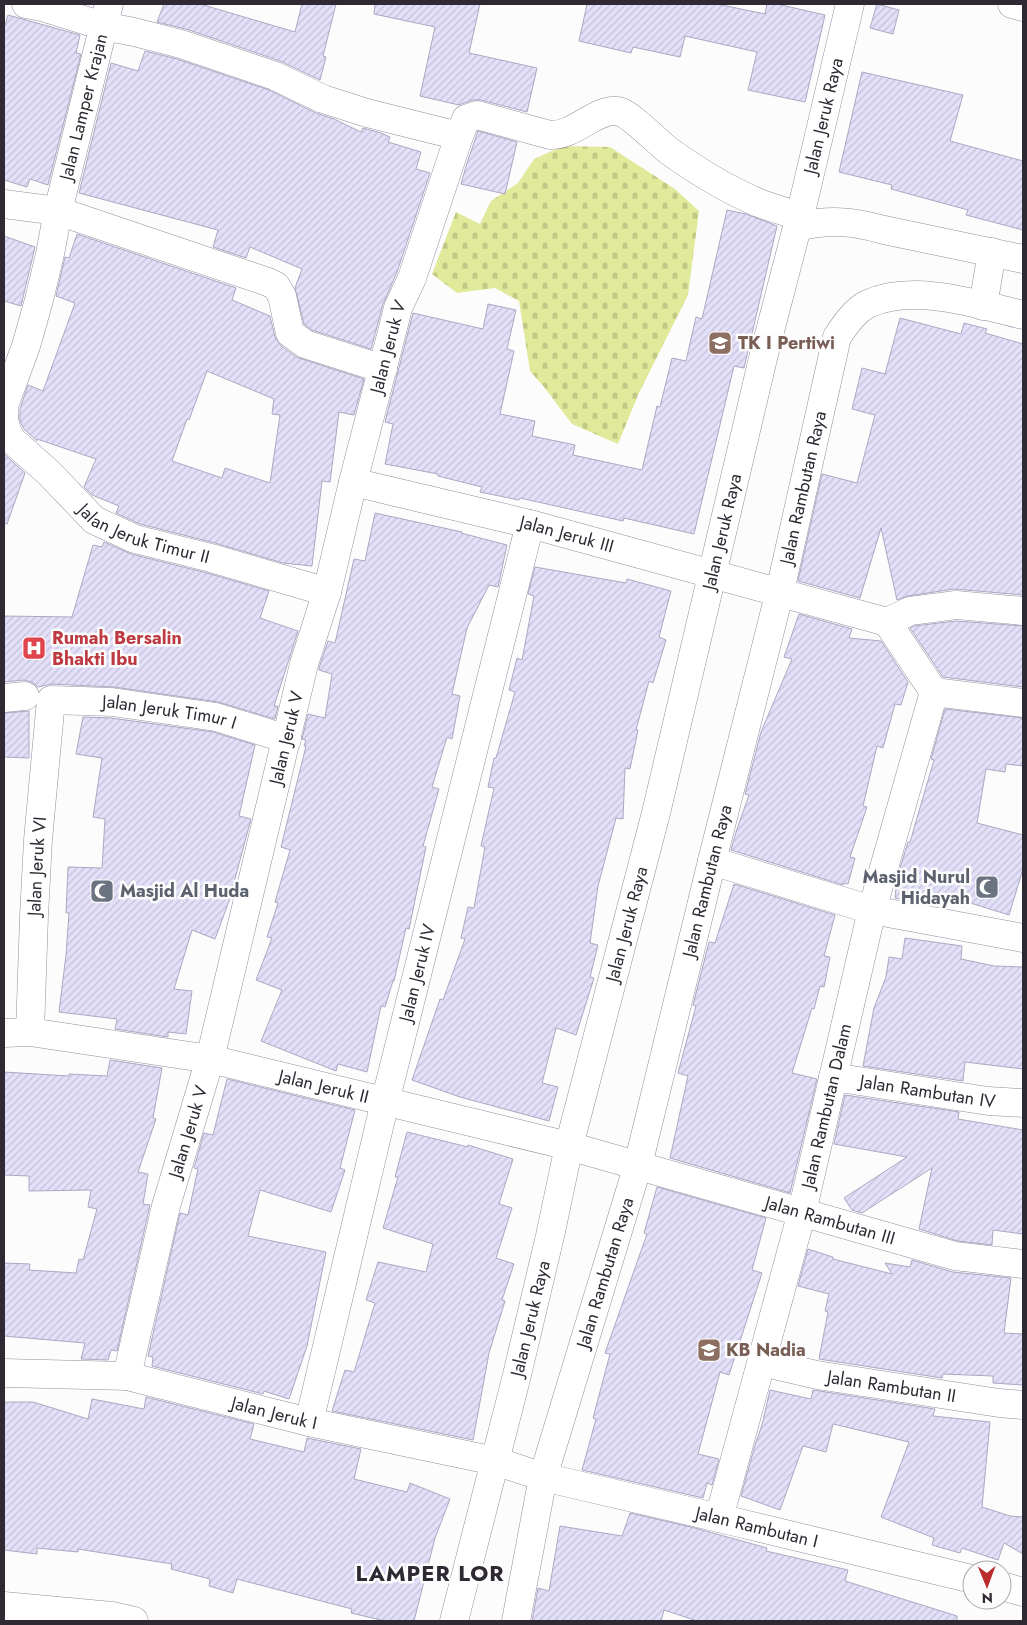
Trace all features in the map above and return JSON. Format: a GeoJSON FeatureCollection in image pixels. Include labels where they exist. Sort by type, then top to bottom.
{"type":"FeatureCollection","features":[{"type":"Feature","properties":{"kind":"street"},"geometry":{"type":"LineString","coordinates":[[26,4],[106,15],[134,32],[181,44],[275,76],[322,100],[459,136]]}},
{"type":"Feature","properties":{"kind":"street","name":"Jalan Jeruk Raya"},"geometry":{"type":"LineString","coordinates":[[454,1621],[496,1461],[550,1236],[569,1146],[656,813],[762,364],[850,4]]}},
{"type":"Feature","properties":{"kind":"street"},"geometry":{"type":"LineString","coordinates":[[1012,4],[1023,7]]}},
{"type":"Feature","properties":{"kind":"street","name":"Jalan Lamper Krajan"},"geometry":{"type":"LineString","coordinates":[[58,211],[106,15]]}},
{"type":"Feature","properties":{"kind":"street","name":"Jalan Jeruk V"},"geometry":{"type":"LineString","coordinates":[[127,1376],[166,1206],[210,1059],[304,664],[327,592],[398,308],[412,278],[466,119],[477,115],[560,136],[605,113],[619,112],[628,116],[669,151],[714,180],[798,222]]}},
{"type":"Feature","properties":{"kind":"street"},"geometry":{"type":"LineString","coordinates":[[4,204],[58,211],[268,282],[276,286],[282,296],[290,333],[296,338],[305,344],[383,369]]}},
{"type":"Feature","properties":{"kind":"street","name":"Jalan Jeruk Timur II"},"geometry":{"type":"LineString","coordinates":[[58,211],[50,254],[29,337],[4,411],[9,436],[49,473],[94,520],[135,539],[211,558],[327,592]]}},
{"type":"Feature","properties":{"kind":"street"},"geometry":{"type":"LineString","coordinates":[[798,222],[836,221],[864,224],[893,232],[1023,259]]}},
{"type":"Feature","properties":{"kind":"street"},"geometry":{"type":"LineString","coordinates":[[983,306],[992,252]]}},
{"type":"Feature","properties":{"kind":"street","name":"Jalan Rambutan Raya"},"geometry":{"type":"LineString","coordinates":[[516,1621],[543,1477],[638,1165],[780,592],[836,336],[848,321],[867,304],[889,296],[912,294],[1023,315]]}},
{"type":"Feature","properties":{"kind":"street","name":"Jalan Jeruk III"},"geometry":{"type":"LineString","coordinates":[[353,482],[530,524],[887,622]]}},
{"type":"Feature","properties":{"kind":"street","name":"Jalan Jeruk IV"},"geometry":{"type":"LineString","coordinates":[[309,1422],[385,1102],[530,524]]}},
{"type":"Feature","properties":{"kind":"street"},"geometry":{"type":"LineString","coordinates":[[1023,611],[956,605],[910,611],[887,622],[934,692],[1023,703]]}},
{"type":"Feature","properties":{"kind":"street","name":"Jalan Rambutan Dalam"},"geometry":{"type":"LineString","coordinates":[[719,1518],[802,1212],[872,910],[934,692]]}},
{"type":"Feature","properties":{"kind":"street","name":"Jalan Jeruk Timur I"},"geometry":{"type":"LineString","coordinates":[[27,698],[112,702],[216,717],[286,739]]}},
{"type":"Feature","properties":{"kind":"street","name":"Jalan Jeruk VI"},"geometry":{"type":"LineString","coordinates":[[17,1033],[34,916],[38,840],[27,698]]}},
{"type":"Feature","properties":{"kind":"street"},"geometry":{"type":"LineString","coordinates":[[712,861],[872,910],[1023,938]]}},
{"type":"Feature","properties":{"kind":"street","name":"Jalan Jeruk II"},"geometry":{"type":"LineString","coordinates":[[17,1033],[210,1059],[569,1146],[638,1165]]}},
{"type":"Feature","properties":{"kind":"street","name":"Jalan Rambutan IV"},"geometry":{"type":"LineString","coordinates":[[833,1077],[988,1101],[1023,1103]]}},
{"type":"Feature","properties":{"kind":"street","name":"Jalan Rambutan III"},"geometry":{"type":"LineString","coordinates":[[638,1165],[955,1256],[1023,1264]]}},
{"type":"Feature","properties":{"kind":"street","name":"Jalan Rambutan II"},"geometry":{"type":"LineString","coordinates":[[762,1362],[817,1375],[1023,1405]]}},
{"type":"Feature","properties":{"kind":"street","name":"Jalan Jeruk I"},"geometry":{"type":"LineString","coordinates":[[4,1373],[127,1376],[309,1422],[496,1461],[543,1477]]}},
{"type":"Feature","properties":{"kind":"street","name":"Jalan Rambutan I"},"geometry":{"type":"LineString","coordinates":[[543,1477],[962,1577]]}},
{"type":"Feature","properties":{"kind":"street"},"geometry":{"type":"LineString","coordinates":[[4,1606],[112,1616],[134,1621]]}},
{"type":"Feature","properties":{"kind":"green space"},"geometry":{"type":"Polygon","coordinates":[[[563,146],[610,147],[675,189],[699,211],[688,295],[638,395],[618,444],[572,424],[530,371],[519,301],[495,288],[457,293],[432,274],[456,212],[480,224],[491,201],[518,183],[534,159],[563,146]]]}},
{"type":"Feature","properties":{"kind":"building"},"geometry":{"type":"Polygon","coordinates":[[[164,4],[200,4],[295,32],[302,4],[336,4],[323,56],[326,57],[320,80],[280,61],[186,29],[157,22],[164,4]]]}},
{"type":"Feature","properties":{"kind":"building"},"geometry":{"type":"Polygon","coordinates":[[[375,4],[480,4],[469,53],[537,68],[527,112],[481,100],[472,100],[459,105],[420,96],[435,27],[374,14],[375,4]]]}},
{"type":"Feature","properties":{"kind":"building"},"geometry":{"type":"Polygon","coordinates":[[[587,4],[717,4],[765,14],[767,4],[777,4],[825,15],[805,102],[748,90],[757,52],[685,36],[680,57],[633,47],[631,53],[579,41],[587,4]]]}},
{"type":"Feature","properties":{"kind":"building"},"geometry":{"type":"Polygon","coordinates":[[[877,4],[899,10],[893,34],[870,28],[877,4]]]}},
{"type":"Feature","properties":{"kind":"building"},"geometry":{"type":"Polygon","coordinates":[[[8,15],[80,35],[76,53],[81,54],[48,185],[30,179],[27,187],[4,180],[4,29],[8,15]]]}},
{"type":"Feature","properties":{"kind":"building"},"geometry":{"type":"Polygon","coordinates":[[[145,51],[177,59],[269,90],[361,132],[363,128],[381,133],[390,137],[388,142],[421,152],[416,169],[430,173],[397,272],[383,304],[371,349],[312,330],[304,324],[295,288],[302,269],[250,247],[246,258],[213,247],[218,230],[79,193],[111,63],[138,71],[145,51]]]}},
{"type":"Feature","properties":{"kind":"building"},"geometry":{"type":"Polygon","coordinates":[[[862,72],[963,95],[950,141],[1023,161],[1023,230],[966,215],[968,210],[891,189],[892,185],[839,172],[862,72]]]}},
{"type":"Feature","properties":{"kind":"building"},"geometry":{"type":"Polygon","coordinates":[[[478,131],[517,142],[505,194],[461,184],[478,131]]]}},
{"type":"Feature","properties":{"kind":"building"},"geometry":{"type":"Polygon","coordinates":[[[727,210],[746,214],[777,226],[744,368],[734,366],[694,534],[624,518],[623,521],[520,498],[519,500],[480,492],[482,487],[438,476],[438,474],[385,464],[393,424],[385,422],[413,313],[483,329],[488,304],[516,310],[507,349],[514,351],[500,414],[535,421],[532,436],[575,445],[573,455],[642,470],[657,406],[660,407],[672,358],[686,361],[696,317],[702,319],[727,210]]]}},
{"type":"Feature","properties":{"kind":"building"},"geometry":{"type":"Polygon","coordinates":[[[77,234],[236,288],[232,300],[270,316],[275,337],[281,346],[296,357],[364,379],[354,415],[339,412],[330,482],[322,481],[312,566],[283,563],[140,524],[116,513],[119,506],[92,495],[84,487],[96,459],[37,439],[37,441],[24,429],[20,421],[20,409],[28,385],[43,391],[75,303],[56,296],[65,257],[69,258],[77,234]],[[207,371],[172,461],[222,478],[225,468],[270,483],[280,415],[272,414],[274,399],[207,371]]]}},
{"type":"Feature","properties":{"kind":"building"},"geometry":{"type":"Polygon","coordinates":[[[4,236],[35,247],[21,306],[4,301],[4,236]]]}},
{"type":"Feature","properties":{"kind":"building"},"geometry":{"type":"Polygon","coordinates":[[[900,318],[961,334],[964,323],[987,329],[985,333],[1023,344],[1023,595],[954,589],[908,596],[897,600],[881,528],[860,598],[798,581],[822,474],[857,483],[875,415],[852,409],[862,368],[885,374],[900,318]]]}},
{"type":"Feature","properties":{"kind":"building"},"geometry":{"type":"Polygon","coordinates":[[[4,454],[25,473],[7,524],[4,523],[4,454]]]}},
{"type":"Feature","properties":{"kind":"building"},"geometry":{"type":"Polygon","coordinates":[[[375,513],[462,532],[507,545],[498,587],[489,585],[467,628],[452,694],[460,696],[452,739],[447,737],[432,787],[439,789],[423,846],[426,847],[409,929],[406,928],[394,981],[385,1007],[381,1006],[367,1072],[338,1064],[336,1071],[261,1041],[282,990],[256,980],[272,938],[267,937],[278,903],[275,902],[290,850],[281,847],[306,746],[304,746],[306,740],[302,739],[308,714],[325,718],[332,674],[319,670],[319,668],[328,641],[335,643],[354,559],[365,561],[375,513]]]}},
{"type":"Feature","properties":{"kind":"building"},"geometry":{"type":"Polygon","coordinates":[[[104,542],[131,554],[269,591],[260,618],[298,631],[274,706],[278,706],[275,719],[218,702],[114,687],[52,684],[38,687],[32,682],[24,680],[4,682],[4,616],[72,617],[93,545],[102,547],[104,542]]]}},
{"type":"Feature","properties":{"kind":"building"},"geometry":{"type":"Polygon","coordinates":[[[535,567],[626,583],[627,579],[671,591],[659,637],[666,640],[653,683],[649,681],[636,730],[638,730],[630,769],[625,768],[623,819],[616,818],[598,886],[590,943],[598,945],[590,977],[594,978],[576,1035],[556,1028],[542,1083],[558,1087],[549,1121],[460,1097],[412,1080],[440,999],[443,1000],[465,939],[461,938],[468,907],[474,908],[485,847],[481,846],[494,788],[488,787],[494,758],[496,758],[515,692],[509,690],[517,658],[522,660],[534,596],[528,594],[535,567]]]}},
{"type":"Feature","properties":{"kind":"building"},"geometry":{"type":"Polygon","coordinates":[[[799,614],[852,629],[849,638],[881,641],[908,682],[901,705],[895,704],[883,748],[877,746],[863,806],[867,807],[850,857],[855,858],[848,884],[844,883],[843,885],[731,850],[749,795],[745,794],[761,732],[792,659],[784,657],[799,614]]]}},
{"type":"Feature","properties":{"kind":"building"},"geometry":{"type":"Polygon","coordinates":[[[956,621],[1023,626],[1023,687],[943,677],[910,628],[956,621]]]}},
{"type":"Feature","properties":{"kind":"building"},"geometry":{"type":"Polygon","coordinates":[[[945,709],[1023,718],[1023,766],[1006,764],[1005,772],[986,769],[977,823],[1023,835],[1023,869],[1009,915],[935,892],[930,905],[895,898],[897,878],[908,842],[910,842],[934,760],[931,759],[945,709]]]}},
{"type":"Feature","properties":{"kind":"building"},"geometry":{"type":"Polygon","coordinates":[[[29,711],[29,758],[4,757],[4,713],[29,711]]]}},
{"type":"Feature","properties":{"kind":"building"},"geometry":{"type":"Polygon","coordinates":[[[83,717],[111,718],[213,732],[255,745],[239,816],[251,819],[229,901],[215,939],[192,930],[174,989],[192,991],[186,1034],[168,1032],[168,1037],[115,1029],[117,1019],[59,1012],[69,913],[66,913],[68,867],[102,868],[105,819],[93,817],[102,758],[76,754],[83,717]]]}},
{"type":"Feature","properties":{"kind":"building"},"geometry":{"type":"Polygon","coordinates":[[[734,884],[835,915],[824,956],[830,957],[824,987],[820,986],[792,1073],[817,1079],[790,1193],[670,1158],[688,1076],[678,1073],[696,1006],[693,1005],[709,942],[715,943],[734,884]]]}},
{"type":"Feature","properties":{"kind":"building"},"geometry":{"type":"Polygon","coordinates":[[[905,938],[962,946],[961,959],[994,966],[1023,967],[1023,1069],[965,1062],[963,1081],[863,1066],[874,1008],[886,977],[889,957],[902,959],[905,938]]]}},
{"type":"Feature","properties":{"kind":"building"},"geometry":{"type":"Polygon","coordinates":[[[110,1060],[162,1068],[153,1118],[156,1119],[138,1172],[148,1174],[143,1204],[150,1205],[117,1351],[111,1350],[108,1360],[81,1359],[85,1343],[4,1336],[4,1263],[30,1264],[29,1270],[76,1273],[79,1259],[83,1260],[97,1209],[88,1207],[91,1190],[29,1191],[29,1176],[4,1175],[4,1072],[107,1076],[110,1060]]]}},
{"type":"Feature","properties":{"kind":"building"},"geometry":{"type":"Polygon","coordinates":[[[227,1079],[355,1110],[340,1168],[345,1170],[331,1212],[260,1190],[248,1236],[326,1252],[307,1346],[289,1399],[264,1391],[263,1394],[152,1366],[153,1357],[148,1356],[180,1213],[188,1215],[198,1169],[194,1168],[204,1133],[213,1135],[227,1079]]]}},
{"type":"Feature","properties":{"kind":"building"},"geometry":{"type":"Polygon","coordinates":[[[845,1095],[959,1112],[958,1119],[1023,1130],[1023,1234],[993,1230],[992,1245],[958,1241],[919,1229],[932,1168],[862,1213],[852,1210],[844,1198],[907,1157],[834,1144],[845,1095]]]}},
{"type":"Feature","properties":{"kind":"building"},"geometry":{"type":"Polygon","coordinates":[[[407,1132],[468,1147],[468,1145],[513,1159],[499,1204],[512,1208],[496,1258],[514,1264],[502,1300],[505,1301],[489,1353],[473,1440],[332,1411],[345,1370],[354,1372],[375,1303],[366,1300],[378,1262],[426,1272],[433,1244],[383,1228],[398,1177],[395,1177],[407,1132]]]}},
{"type":"Feature","properties":{"kind":"building"},"geometry":{"type":"Polygon","coordinates":[[[657,1187],[766,1218],[752,1270],[762,1273],[729,1375],[720,1372],[698,1454],[719,1459],[712,1485],[707,1483],[703,1498],[582,1470],[596,1419],[593,1418],[610,1354],[605,1353],[647,1234],[644,1233],[657,1187]]]}},
{"type":"Feature","properties":{"kind":"building"},"geometry":{"type":"Polygon","coordinates":[[[808,1249],[833,1257],[833,1259],[892,1274],[885,1263],[910,1267],[912,1260],[953,1272],[1011,1278],[1004,1333],[1023,1334],[1023,1385],[993,1383],[993,1376],[943,1374],[942,1378],[819,1359],[828,1312],[825,1311],[829,1294],[798,1286],[808,1249]]]}},
{"type":"Feature","properties":{"kind":"building"},"geometry":{"type":"Polygon","coordinates":[[[770,1390],[811,1399],[813,1390],[935,1409],[933,1416],[990,1422],[982,1507],[1010,1516],[1023,1517],[1023,1554],[1004,1543],[998,1560],[962,1548],[960,1553],[932,1545],[934,1538],[881,1517],[909,1442],[833,1424],[826,1452],[803,1446],[780,1510],[741,1496],[762,1425],[770,1390]]]}},
{"type":"Feature","properties":{"kind":"building"},"geometry":{"type":"Polygon","coordinates":[[[146,1397],[254,1424],[250,1439],[304,1452],[307,1438],[361,1449],[354,1479],[407,1492],[410,1483],[450,1499],[435,1538],[414,1621],[385,1621],[351,1613],[352,1609],[237,1579],[233,1593],[209,1586],[210,1579],[171,1569],[172,1564],[78,1549],[78,1552],[37,1548],[37,1554],[4,1550],[4,1402],[33,1402],[88,1419],[92,1399],[144,1409],[146,1397]]]}},
{"type":"Feature","properties":{"kind":"building"},"geometry":{"type":"Polygon","coordinates":[[[630,1513],[695,1528],[767,1548],[766,1551],[848,1570],[845,1581],[957,1616],[957,1621],[697,1621],[664,1610],[661,1621],[532,1621],[538,1588],[549,1591],[560,1526],[622,1536],[630,1513]]]}},
{"type":"Feature","properties":{"kind":"place","name":"TK I Pertiwi"},"geometry":{"type":"Point","coordinates":[720,343]}},
{"type":"Feature","properties":{"kind":"place","name":"Rumah Bersalin Bhakti Ibu"},"geometry":{"type":"Point","coordinates":[34,648]}},
{"type":"Feature","properties":{"kind":"place","name":"Masjid Nurul Hidayah"},"geometry":{"type":"Point","coordinates":[987,887]}},
{"type":"Feature","properties":{"kind":"place","name":"Masjid Al Huda"},"geometry":{"type":"Point","coordinates":[102,891]}},
{"type":"Feature","properties":{"kind":"place","name":"KB Nadia"},"geometry":{"type":"Point","coordinates":[709,1350]}},
{"type":"Feature","properties":{"kind":"district","name":"LAMPER LOR"},"geometry":{"type":"Point","coordinates":[430,1573]}}]}
